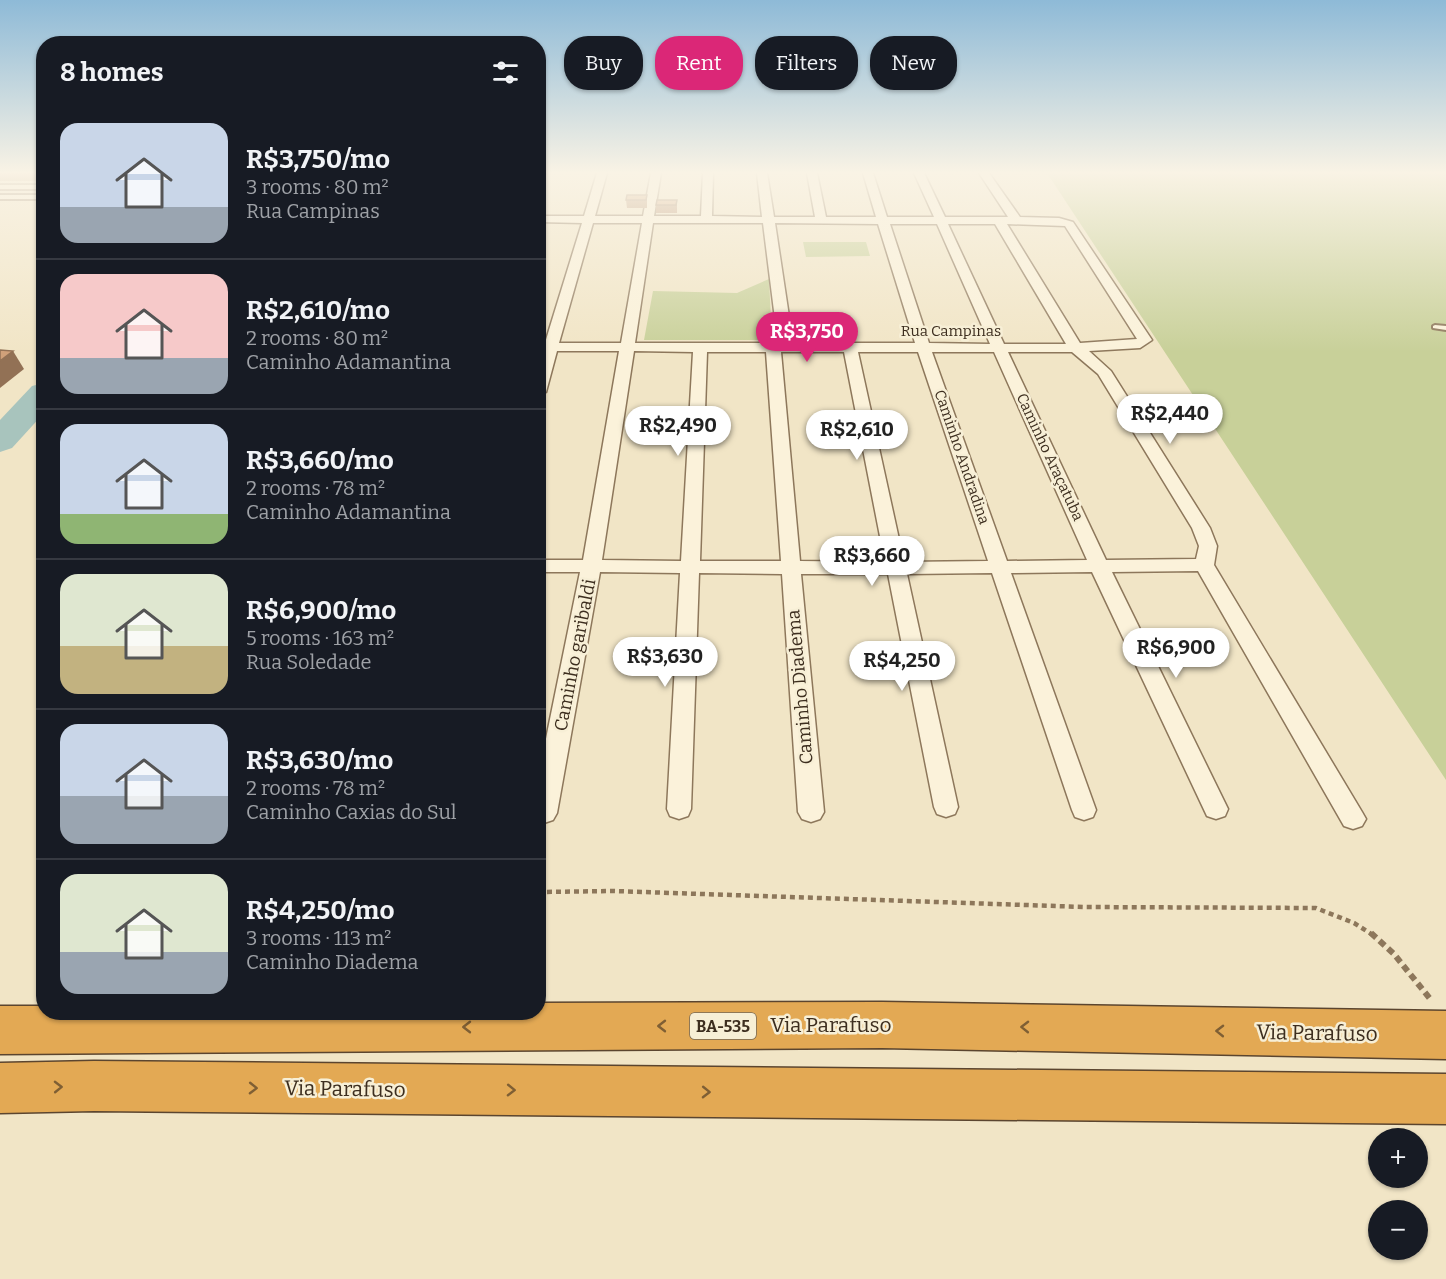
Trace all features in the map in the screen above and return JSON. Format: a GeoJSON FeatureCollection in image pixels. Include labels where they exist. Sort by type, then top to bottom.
{"type":"FeatureCollection","features":[{"type":"Feature","properties":{"kind":"highway","name":"Via Parafuso"},"geometry":{"type":"LineString","coordinates":[[0,1030],[1440,1019]]}},
{"type":"Feature","properties":{"kind":"highway","name":"Via Parafuso"},"geometry":{"type":"LineString","coordinates":[[0,1088],[118,1086],[1446,1099]]}},
{"type":"Feature","properties":{"kind":"street"},"geometry":{"type":"LineString","coordinates":[[546,344],[586,233]]}},
{"type":"Feature","properties":{"kind":"street","name":"Caminho garibaldi"},"geometry":{"type":"LineString","coordinates":[[546,803],[591,567],[648,233]]}},
{"type":"Feature","properties":{"kind":"street","name":"Caminho Diadema"},"geometry":{"type":"LineString","coordinates":[[768,233],[779,347],[790,568],[811,812]]}},
{"type":"Feature","properties":{"kind":"street","name":"Caminho Andradina"},"geometry":{"type":"LineString","coordinates":[[887,233],[923,347],[1084,810]]}},
{"type":"Feature","properties":{"kind":"street","name":"Caminho Araçatuba"},"geometry":{"type":"LineString","coordinates":[[946,233],[1100,568],[1216,809]]}},
{"type":"Feature","properties":{"kind":"street"},"geometry":{"type":"LineString","coordinates":[[1006,233],[1076,348],[1104,371],[1201,528],[1208,546],[1204,565],[1353,819]]}},
{"type":"Feature","properties":{"kind":"street","name":"Rua Campinas"},"geometry":{"type":"LineString","coordinates":[[546,347],[1076,348],[1140,344],[1145,340],[1075,233]]}},
{"type":"Feature","properties":{"kind":"street"},"geometry":{"type":"LineString","coordinates":[[679,808],[700,346]]}},
{"type":"Feature","properties":{"kind":"street"},"geometry":{"type":"LineString","coordinates":[[850,347],[898,568],[946,807]]}},
{"type":"Feature","properties":{"kind":"street"},"geometry":{"type":"LineString","coordinates":[[546,566],[690,569],[1100,568],[1204,565]]}},
{"type":"Feature","properties":{"kind":"lane"},"geometry":{"type":"LineString","coordinates":[[1435,327],[1446,328]]}},
{"type":"Feature","properties":{"kind":"path"},"geometry":{"type":"LineString","coordinates":[[546,892],[613,891],[1084,907],[1317,908],[1346,916],[1372,932],[1394,952],[1440,1019]]}},
{"type":"Feature","properties":{"kind":"green space"},"geometry":{"type":"Polygon","coordinates":[[[1086,233],[1446,233],[1446,780],[1086,233]]]}},
{"type":"Feature","properties":{"kind":"green space"},"geometry":{"type":"Polygon","coordinates":[[[803,242],[866,242],[870,256],[806,257],[803,242]]]}},
{"type":"Feature","properties":{"kind":"green space"},"geometry":{"type":"Polygon","coordinates":[[[769,279],[772,340],[644,340],[653,291],[737,293],[769,279]]]}},
{"type":"Feature","properties":{"kind":"building"},"geometry":{"type":"Polygon","coordinates":[[[0,350],[13,351],[0,361],[0,350]]]}},
{"type":"Feature","properties":{"kind":"waterway"},"geometry":{"type":"LineString","coordinates":[[0,441],[36,402]]}}]}
